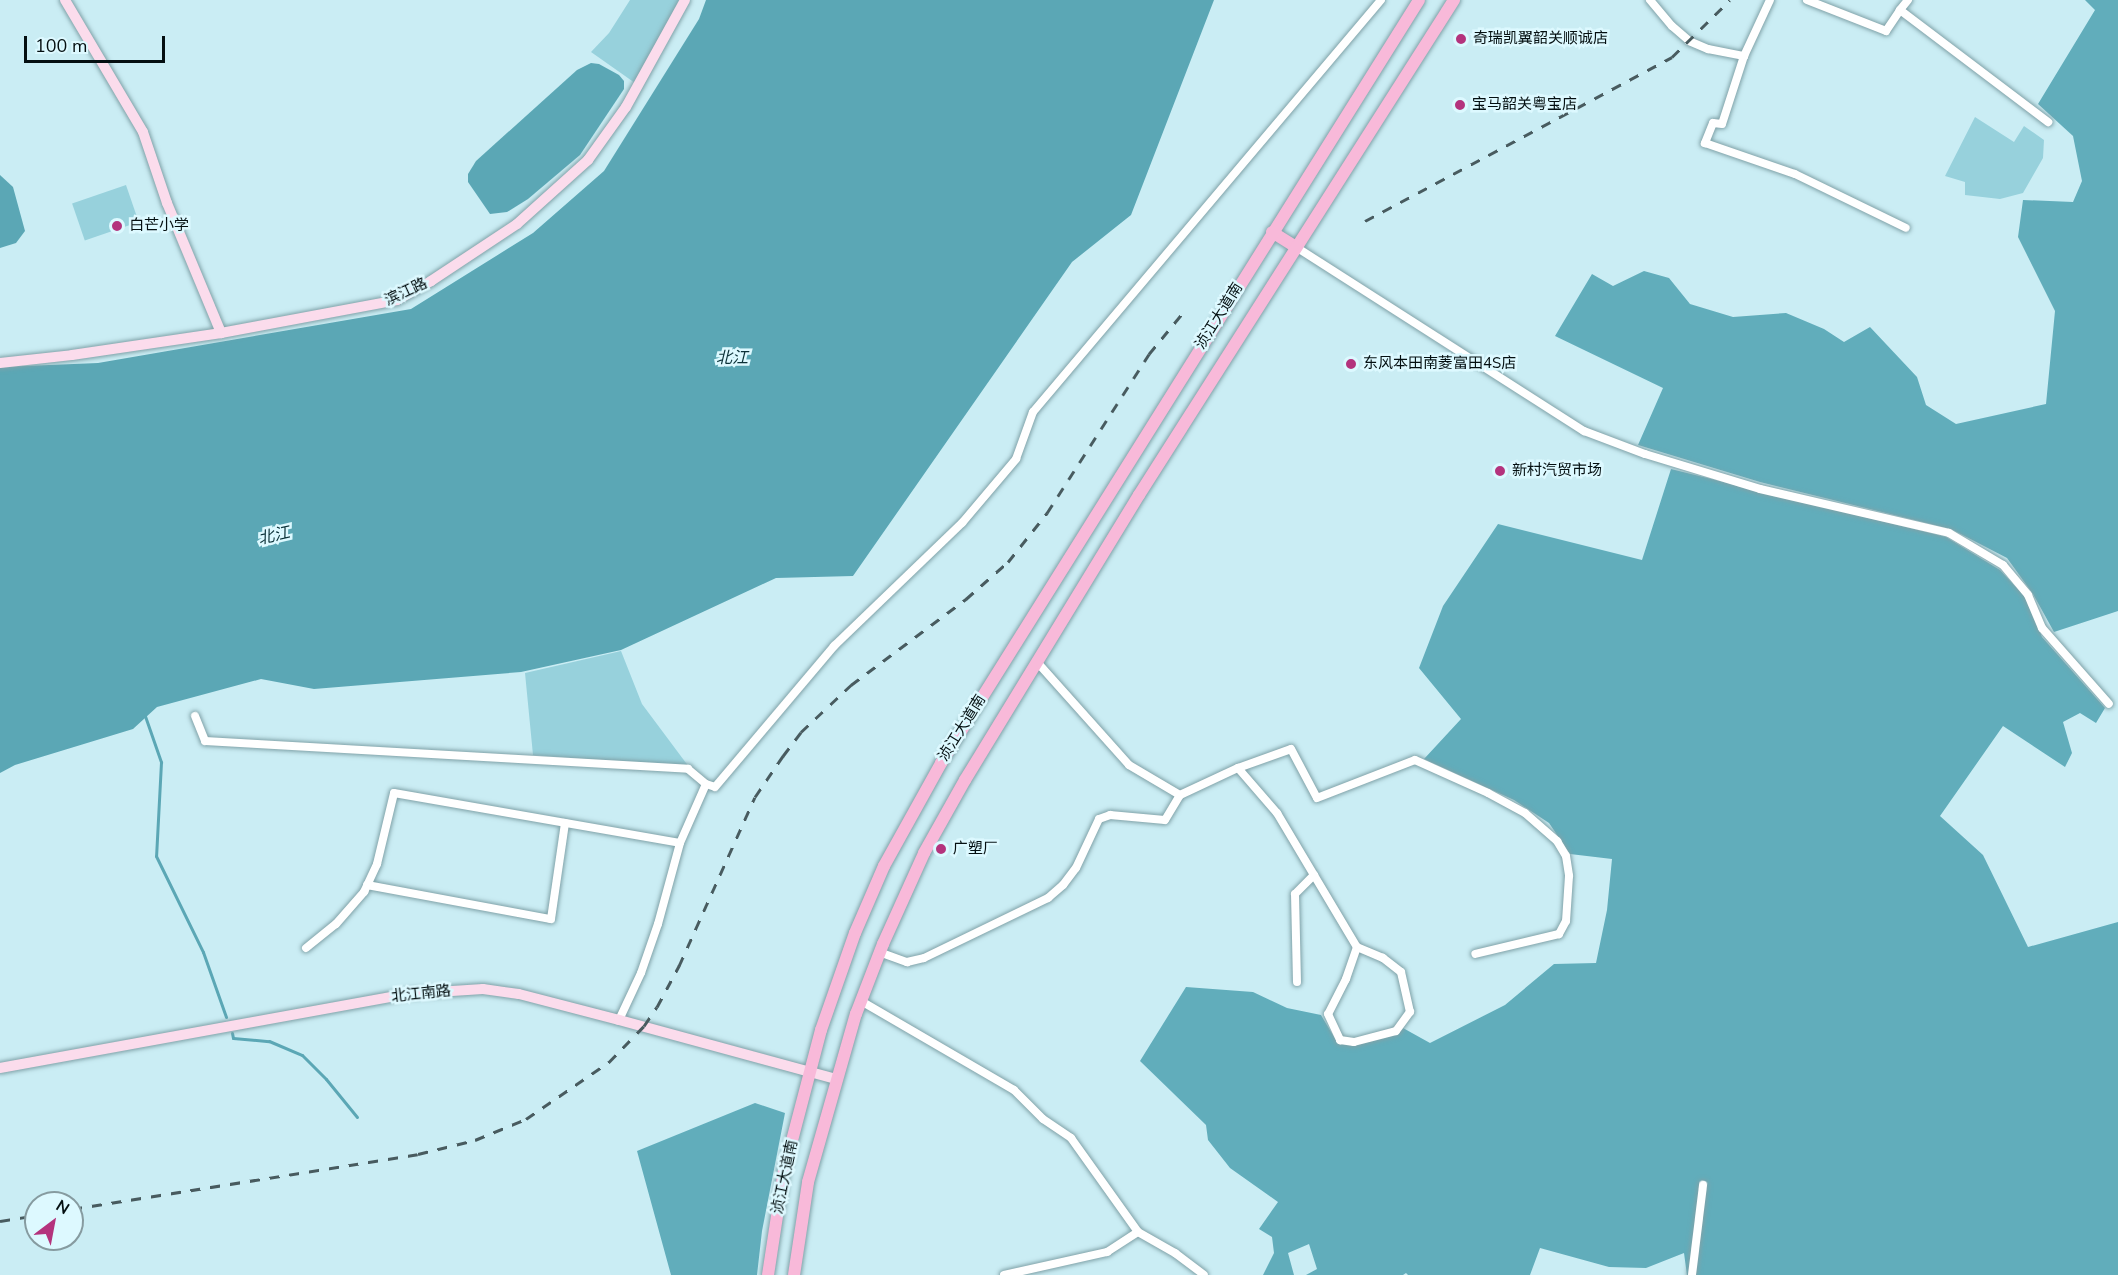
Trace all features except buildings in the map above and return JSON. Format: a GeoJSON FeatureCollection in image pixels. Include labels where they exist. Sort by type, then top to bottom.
{"type":"FeatureCollection","features":[{"type":"Feature","properties":{"kind":"main road","name":"浈江大道南"},"geometry":{"type":"LineString","coordinates":[[768,1275],[784,1171],[821,1030],[855,933],[884,866],[917,803],[1419,0]]}},
{"type":"Feature","properties":{"kind":"main road","name":"浈江大道南"},"geometry":{"type":"LineString","coordinates":[[794,1275],[808,1182],[861,1001],[879,952],[929,844],[1037,662],[1296,247],[1455,0]]}},
{"type":"Feature","properties":{"kind":"main road"},"geometry":{"type":"LineString","coordinates":[[1272,232],[1296,247]]}},
{"type":"Feature","properties":{"kind":"street"},"geometry":{"type":"LineString","coordinates":[[65,0],[143,132],[167,203],[221,333]]}},
{"type":"Feature","properties":{"kind":"street","name":"滨江路"},"geometry":{"type":"LineString","coordinates":[[0,363],[72,356],[221,333],[397,300],[431,281],[517,224],[588,160],[626,107],[685,0]]}},
{"type":"Feature","properties":{"kind":"street"},"geometry":{"type":"LineString","coordinates":[[195,716],[205,741],[688,769],[706,784],[715,788],[834,646],[962,523],[1016,459],[1034,412],[1381,0]]}},
{"type":"Feature","properties":{"kind":"street"},"geometry":{"type":"LineString","coordinates":[[1650,0],[1672,26],[1689,40],[1708,49],[1744,56]]}},
{"type":"Feature","properties":{"kind":"street"},"geometry":{"type":"LineString","coordinates":[[1770,0],[1744,56],[1722,124],[1713,123],[1705,143],[1795,174],[1906,228]]}},
{"type":"Feature","properties":{"kind":"street"},"geometry":{"type":"LineString","coordinates":[[1807,0],[1886,31],[1908,0]]}},
{"type":"Feature","properties":{"kind":"street"},"geometry":{"type":"LineString","coordinates":[[1900,10],[2048,122]]}},
{"type":"Feature","properties":{"kind":"street"},"geometry":{"type":"LineString","coordinates":[[1296,247],[1584,431],[1645,454],[1760,489],[1948,533],[2003,565],[2028,594],[2042,628],[2109,704]]}},
{"type":"Feature","properties":{"kind":"street"},"geometry":{"type":"LineString","coordinates":[[1037,662],[1129,765],[1180,795]]}},
{"type":"Feature","properties":{"kind":"street"},"geometry":{"type":"LineString","coordinates":[[879,952],[907,962],[924,958],[1048,898],[1072,875],[1099,819],[1110,815],[1165,820],[1180,795],[1238,768],[1291,750],[1317,798],[1415,760],[1507,802],[1543,827],[1557,841],[1569,866],[1566,921],[1559,934],[1475,954]]}},
{"type":"Feature","properties":{"kind":"street"},"geometry":{"type":"LineString","coordinates":[[1238,768],[1277,813],[1357,947],[1383,958],[1401,972],[1410,1012],[1396,1031],[1354,1042],[1340,1040],[1328,1014],[1346,979],[1357,947]]}},
{"type":"Feature","properties":{"kind":"street"},"geometry":{"type":"LineString","coordinates":[[620,1020],[641,973],[658,924],[680,843],[706,784]]}},
{"type":"Feature","properties":{"kind":"street"},"geometry":{"type":"LineString","coordinates":[[306,948],[336,924],[367,885],[377,864],[394,793],[680,843]]}},
{"type":"Feature","properties":{"kind":"street"},"geometry":{"type":"LineString","coordinates":[[367,885],[551,919],[565,823]]}},
{"type":"Feature","properties":{"kind":"street"},"geometry":{"type":"LineString","coordinates":[[1297,982],[1295,894],[1314,874]]}},
{"type":"Feature","properties":{"kind":"street","name":"北江南路"},"geometry":{"type":"LineString","coordinates":[[0,1068],[208,1028],[406,994],[483,989],[519,994],[837,1079]]}},
{"type":"Feature","properties":{"kind":"street"},"geometry":{"type":"LineString","coordinates":[[861,1001],[1004,1084],[1043,1119],[1071,1138],[1138,1232],[1174,1253],[1204,1275]]}},
{"type":"Feature","properties":{"kind":"street"},"geometry":{"type":"LineString","coordinates":[[1692,1275],[1703,1185]]}},
{"type":"Feature","properties":{"kind":"street"},"geometry":{"type":"LineString","coordinates":[[1004,1275],[1107,1252],[1138,1232]]}},
{"type":"Feature","properties":{"kind":"shaded area"},"geometry":{"type":"Polygon","coordinates":[[[630,0],[679,0],[635,83],[591,52],[609,33],[630,0]]]}},
{"type":"Feature","properties":{"kind":"shaded area"},"geometry":{"type":"Polygon","coordinates":[[[2085,0],[2118,0],[2118,611],[2054,632],[2033,594],[2007,558],[1951,529],[1760,482],[1638,445],[1663,388],[1555,336],[1592,274],[1613,286],[1644,271],[1669,278],[1690,304],[1733,317],[1786,313],[1824,329],[1844,342],[1870,327],[1917,377],[1926,405],[1956,424],[2046,404],[2055,311],[2018,237],[2023,200],[2073,202],[2082,181],[2073,136],[2038,104],[2095,10],[2085,0]]]}},
{"type":"Feature","properties":{"kind":"shaded area"},"geometry":{"type":"Polygon","coordinates":[[[1975,117],[2014,142],[2024,126],[2044,140],[2043,158],[2023,193],[2000,199],[1965,195],[1965,182],[1945,176],[1975,117]]]}},
{"type":"Feature","properties":{"kind":"shaded area"},"geometry":{"type":"Polygon","coordinates":[[[126,185],[139,222],[85,240],[72,204],[126,185]]]}},
{"type":"Feature","properties":{"kind":"shaded area"},"geometry":{"type":"Polygon","coordinates":[[[1671,469],[1946,537],[2000,570],[2026,598],[2042,637],[2105,708],[2096,723],[2080,713],[2063,722],[2072,753],[2065,767],[2003,726],[1940,816],[1983,855],[2028,947],[2118,922],[2118,1275],[1687,1275],[1684,1253],[1646,1268],[1609,1267],[1540,1248],[1530,1275],[1408,1275],[1406,1273],[1403,1275],[1306,1275],[1317,1269],[1309,1244],[1288,1253],[1294,1275],[1263,1275],[1274,1253],[1272,1237],[1259,1229],[1278,1202],[1230,1168],[1208,1140],[1206,1125],[1140,1061],[1186,987],[1253,992],[1287,1008],[1321,1015],[1337,1042],[1403,1028],[1430,1043],[1505,1005],[1554,964],[1596,963],[1607,910],[1612,859],[1570,854],[1549,823],[1514,800],[1424,759],[1461,719],[1419,668],[1443,606],[1498,524],[1642,560],[1671,469]]]}},
{"type":"Feature","properties":{"kind":"shaded area"},"geometry":{"type":"Polygon","coordinates":[[[621,651],[642,704],[689,767],[533,755],[525,673],[621,651]]]}},
{"type":"Feature","properties":{"kind":"shaded area"},"geometry":{"type":"Polygon","coordinates":[[[755,1103],[785,1113],[762,1231],[757,1275],[671,1275],[637,1151],[755,1103]]]}},
{"type":"Feature","properties":{"kind":"water","name":"北江"},"geometry":{"type":"Polygon","coordinates":[[[706,0],[1214,0],[1131,215],[1072,262],[853,576],[776,578],[621,650],[521,672],[314,689],[261,679],[157,707],[133,729],[15,765],[0,773],[0,367],[98,363],[411,309],[533,233],[604,171],[699,19],[706,0]]]}},
{"type":"Feature","properties":{"kind":"water"},"geometry":{"type":"Polygon","coordinates":[[[591,63],[599,64],[619,75],[624,81],[624,89],[580,155],[528,199],[507,212],[490,214],[468,182],[468,174],[476,161],[577,70],[591,63]]]}},
{"type":"Feature","properties":{"kind":"water"},"geometry":{"type":"Polygon","coordinates":[[[0,175],[13,187],[25,231],[16,243],[0,248],[0,175]]]}},
{"type":"Feature","properties":{"kind":"waterway"},"geometry":{"type":"LineString","coordinates":[[145,716],[161,762],[156,856],[203,952],[226,1017]]}},
{"type":"Feature","properties":{"kind":"waterway"},"geometry":{"type":"LineString","coordinates":[[232,1033],[233,1038],[269,1041],[302,1055],[326,1079],[357,1117]]}},
{"type":"Feature","properties":{"kind":"railway"},"geometry":{"type":"LineString","coordinates":[[1365,221],[1672,57],[1730,0]]}},
{"type":"Feature","properties":{"kind":"railway"},"geometry":{"type":"LineString","coordinates":[[84,1207],[418,1154],[475,1140],[526,1119],[609,1062],[644,1026],[657,1007],[679,966],[755,797],[801,732],[851,685],[966,599],[1008,562],[1047,513],[1149,354],[1186,309]]}},
{"type":"Feature","properties":{"kind":"railway"},"geometry":{"type":"LineString","coordinates":[[0,1221],[24,1217]]}},
{"type":"Feature","properties":{"kind":"place","name":"奇瑞凯翼韶关顺诚店"},"geometry":{"type":"Point","coordinates":[1461,39]}},
{"type":"Feature","properties":{"kind":"place","name":"宝马韶关粤宝店"},"geometry":{"type":"Point","coordinates":[1460,105]}},
{"type":"Feature","properties":{"kind":"place","name":"白芒小学"},"geometry":{"type":"Point","coordinates":[117,226]}},
{"type":"Feature","properties":{"kind":"place","name":"东风本田南菱富田4S店"},"geometry":{"type":"Point","coordinates":[1351,364]}},
{"type":"Feature","properties":{"kind":"place","name":"新村汽贸市场"},"geometry":{"type":"Point","coordinates":[1500,471]}},
{"type":"Feature","properties":{"kind":"place","name":"广塑厂"},"geometry":{"type":"Point","coordinates":[941,849]}}]}
